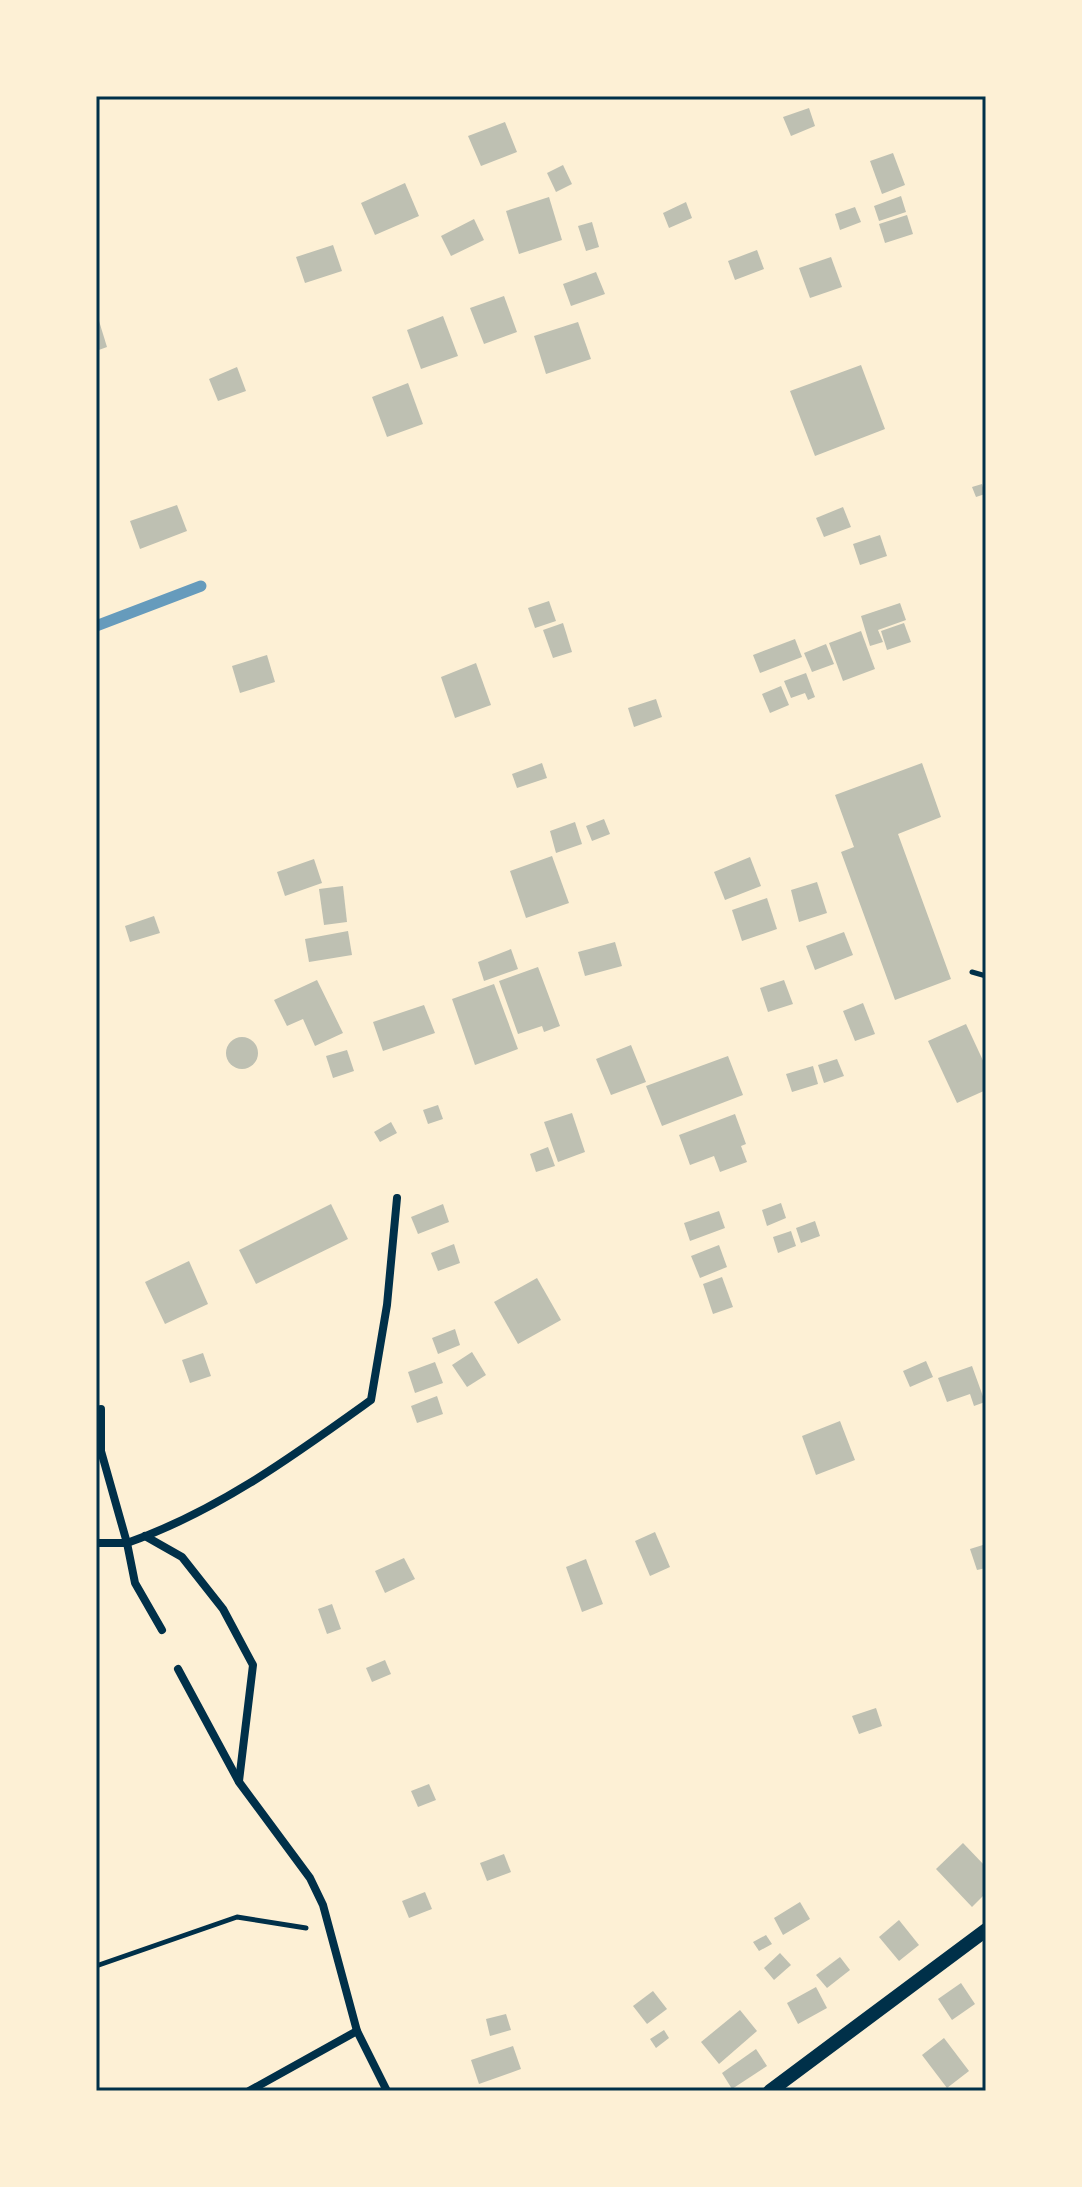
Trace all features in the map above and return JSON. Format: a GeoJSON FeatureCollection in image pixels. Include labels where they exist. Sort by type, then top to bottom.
{"type":"FeatureCollection","features":[{"type":"Feature","properties":{"kind":"street"},"geometry":{"type":"LineString","coordinates":[[96,1543],[127,1543],[191,1518],[273,1471],[371,1400],[387,1305],[397,1198]]}},
{"type":"Feature","properties":{"kind":"street"},"geometry":{"type":"LineString","coordinates":[[101,1409],[101,1451],[135,1583],[162,1630]]}},
{"type":"Feature","properties":{"kind":"street"},"geometry":{"type":"LineString","coordinates":[[145,1536],[182,1557],[223,1609],[253,1665],[239,1782]]}},
{"type":"Feature","properties":{"kind":"street"},"geometry":{"type":"LineString","coordinates":[[178,1669],[239,1782],[310,1878],[330,1932],[357,2031],[387,2091]]}},
{"type":"Feature","properties":{"kind":"street"},"geometry":{"type":"LineString","coordinates":[[770,2091],[986,1930]]}},
{"type":"Feature","properties":{"kind":"street"},"geometry":{"type":"LineString","coordinates":[[249,2091],[357,2031]]}},
{"type":"Feature","properties":{"kind":"path"},"geometry":{"type":"LineString","coordinates":[[972,972],[986,976]]}},
{"type":"Feature","properties":{"kind":"path"},"geometry":{"type":"LineString","coordinates":[[96,1966],[237,1917],[330,1932]]}},
{"type":"Feature","properties":{"kind":"building"},"geometry":{"type":"Polygon","coordinates":[[[809,108],[815,126],[791,136],[783,117],[809,108]]]}},
{"type":"Feature","properties":{"kind":"building"},"geometry":{"type":"Polygon","coordinates":[[[505,122],[517,152],[481,166],[468,136],[505,122]]]}},
{"type":"Feature","properties":{"kind":"building"},"geometry":{"type":"Polygon","coordinates":[[[893,153],[905,185],[882,194],[870,161],[893,153]]]}},
{"type":"Feature","properties":{"kind":"building"},"geometry":{"type":"Polygon","coordinates":[[[563,165],[572,184],[556,192],[547,173],[563,165]]]}},
{"type":"Feature","properties":{"kind":"building"},"geometry":{"type":"Polygon","coordinates":[[[405,183],[419,216],[375,235],[361,203],[405,183]]]}},
{"type":"Feature","properties":{"kind":"building"},"geometry":{"type":"Polygon","coordinates":[[[901,196],[906,212],[879,221],[874,206],[901,196]]]}},
{"type":"Feature","properties":{"kind":"building"},"geometry":{"type":"Polygon","coordinates":[[[549,197],[562,240],[519,254],[506,211],[549,197]]]}},
{"type":"Feature","properties":{"kind":"building"},"geometry":{"type":"Polygon","coordinates":[[[686,202],[692,218],[669,228],[663,213],[686,202]]]}},
{"type":"Feature","properties":{"kind":"building"},"geometry":{"type":"Polygon","coordinates":[[[855,207],[861,222],[840,230],[835,214],[855,207]]]}},
{"type":"Feature","properties":{"kind":"building"},"geometry":{"type":"Polygon","coordinates":[[[907,215],[913,234],[885,243],[879,224],[907,215]]]}},
{"type":"Feature","properties":{"kind":"building"},"geometry":{"type":"Polygon","coordinates":[[[474,219],[484,240],[451,256],[441,236],[474,219]]]}},
{"type":"Feature","properties":{"kind":"building"},"geometry":{"type":"Polygon","coordinates":[[[592,222],[599,247],[586,251],[578,226],[592,222]]]}},
{"type":"Feature","properties":{"kind":"building"},"geometry":{"type":"Polygon","coordinates":[[[333,245],[342,271],[305,283],[296,257],[333,245]]]}},
{"type":"Feature","properties":{"kind":"building"},"geometry":{"type":"Polygon","coordinates":[[[757,250],[764,269],[735,280],[728,261],[757,250]]]}},
{"type":"Feature","properties":{"kind":"building"},"geometry":{"type":"Polygon","coordinates":[[[831,257],[842,287],[810,298],[799,268],[831,257]]]}},
{"type":"Feature","properties":{"kind":"building"},"geometry":{"type":"Polygon","coordinates":[[[596,272],[605,294],[571,306],[563,284],[596,272]]]}},
{"type":"Feature","properties":{"kind":"building"},"geometry":{"type":"Polygon","coordinates":[[[504,296],[517,332],[484,344],[470,308],[504,296]]]}},
{"type":"Feature","properties":{"kind":"building"},"geometry":{"type":"Polygon","coordinates":[[[443,316],[458,356],[421,369],[407,330],[443,316]]]}},
{"type":"Feature","properties":{"kind":"building"},"geometry":{"type":"Polygon","coordinates":[[[99,321],[107,347],[96,351],[96,322],[99,321]]]}},
{"type":"Feature","properties":{"kind":"building"},"geometry":{"type":"Polygon","coordinates":[[[578,322],[591,359],[546,374],[534,336],[578,322]]]}},
{"type":"Feature","properties":{"kind":"building"},"geometry":{"type":"Polygon","coordinates":[[[861,365],[885,429],[815,456],[790,391],[861,365]]]}},
{"type":"Feature","properties":{"kind":"building"},"geometry":{"type":"Polygon","coordinates":[[[237,367],[246,391],[218,401],[209,379],[237,367]]]}},
{"type":"Feature","properties":{"kind":"building"},"geometry":{"type":"Polygon","coordinates":[[[408,383],[423,424],[387,437],[372,397],[408,383]]]}},
{"type":"Feature","properties":{"kind":"building"},"geometry":{"type":"Polygon","coordinates":[[[982,484],[985,494],[976,497],[972,487],[982,484]]]}},
{"type":"Feature","properties":{"kind":"building"},"geometry":{"type":"Polygon","coordinates":[[[177,505],[187,531],[140,549],[130,521],[177,505]]]}},
{"type":"Feature","properties":{"kind":"building"},"geometry":{"type":"Polygon","coordinates":[[[843,507],[851,527],[824,537],[816,518],[843,507]]]}},
{"type":"Feature","properties":{"kind":"building"},"geometry":{"type":"Polygon","coordinates":[[[880,535],[887,556],[860,565],[853,544],[880,535]]]}},
{"type":"Feature","properties":{"kind":"building"},"geometry":{"type":"Polygon","coordinates":[[[549,601],[556,621],[535,628],[528,608],[549,601]]]}},
{"type":"Feature","properties":{"kind":"building"},"geometry":{"type":"Polygon","coordinates":[[[900,603],[906,620],[878,630],[883,642],[870,646],[861,616],[900,603]]]}},
{"type":"Feature","properties":{"kind":"building"},"geometry":{"type":"Polygon","coordinates":[[[563,623],[572,652],[553,658],[543,630],[563,623]]]}},
{"type":"Feature","properties":{"kind":"building"},"geometry":{"type":"Polygon","coordinates":[[[904,623],[911,642],[887,650],[881,631],[904,623]]]}},
{"type":"Feature","properties":{"kind":"building"},"geometry":{"type":"Polygon","coordinates":[[[861,631],[875,669],[843,681],[829,643],[861,631]]]}},
{"type":"Feature","properties":{"kind":"building"},"geometry":{"type":"Polygon","coordinates":[[[795,639],[802,657],[760,673],[753,655],[795,639]]]}},
{"type":"Feature","properties":{"kind":"building"},"geometry":{"type":"Polygon","coordinates":[[[826,644],[834,664],[812,672],[804,653],[826,644]]]}},
{"type":"Feature","properties":{"kind":"building"},"geometry":{"type":"Polygon","coordinates":[[[267,655],[275,682],[240,693],[232,666],[267,655]]]}},
{"type":"Feature","properties":{"kind":"building"},"geometry":{"type":"Polygon","coordinates":[[[476,663],[491,705],[455,718],[441,677],[476,663]]]}},
{"type":"Feature","properties":{"kind":"building"},"geometry":{"type":"Polygon","coordinates":[[[806,673],[815,697],[808,700],[805,693],[791,698],[784,681],[806,673]]]}},
{"type":"Feature","properties":{"kind":"building"},"geometry":{"type":"Polygon","coordinates":[[[781,686],[789,705],[770,713],[762,694],[781,686]]]}},
{"type":"Feature","properties":{"kind":"building"},"geometry":{"type":"Polygon","coordinates":[[[656,699],[662,717],[634,727],[628,708],[656,699]]]}},
{"type":"Feature","properties":{"kind":"building"},"geometry":{"type":"Polygon","coordinates":[[[542,763],[547,778],[517,788],[512,774],[542,763]]]}},
{"type":"Feature","properties":{"kind":"building"},"geometry":{"type":"Polygon","coordinates":[[[922,763],[941,817],[898,834],[951,979],[895,1000],[841,852],[854,847],[835,795],[922,763]]]}},
{"type":"Feature","properties":{"kind":"building"},"geometry":{"type":"Polygon","coordinates":[[[604,819],[610,834],[592,841],[586,826],[604,819]]]}},
{"type":"Feature","properties":{"kind":"building"},"geometry":{"type":"Polygon","coordinates":[[[575,822],[582,844],[556,853],[550,831],[575,822]]]}},
{"type":"Feature","properties":{"kind":"building"},"geometry":{"type":"Polygon","coordinates":[[[552,856],[569,903],[526,918],[510,871],[552,856]]]}},
{"type":"Feature","properties":{"kind":"building"},"geometry":{"type":"Polygon","coordinates":[[[750,857],[761,886],[725,900],[714,872],[750,857]]]}},
{"type":"Feature","properties":{"kind":"building"},"geometry":{"type":"Polygon","coordinates":[[[314,859],[322,883],[285,896],[277,872],[314,859]]]}},
{"type":"Feature","properties":{"kind":"building"},"geometry":{"type":"Polygon","coordinates":[[[817,882],[827,913],[799,922],[791,890],[817,882]]]}},
{"type":"Feature","properties":{"kind":"building"},"geometry":{"type":"Polygon","coordinates":[[[343,886],[347,922],[324,925],[319,889],[343,886]]]}},
{"type":"Feature","properties":{"kind":"building"},"geometry":{"type":"Polygon","coordinates":[[[767,898],[777,929],[742,941],[732,910],[767,898]]]}},
{"type":"Feature","properties":{"kind":"building"},"geometry":{"type":"Polygon","coordinates":[[[154,916],[160,933],[130,942],[125,926],[154,916]]]}},
{"type":"Feature","properties":{"kind":"building"},"geometry":{"type":"Polygon","coordinates":[[[348,931],[352,955],[309,962],[305,939],[348,931]]]}},
{"type":"Feature","properties":{"kind":"building"},"geometry":{"type":"Polygon","coordinates":[[[844,932],[853,955],[815,970],[806,946],[844,932]]]}},
{"type":"Feature","properties":{"kind":"building"},"geometry":{"type":"Polygon","coordinates":[[[615,942],[622,966],[585,976],[578,952],[615,942]]]}},
{"type":"Feature","properties":{"kind":"building"},"geometry":{"type":"Polygon","coordinates":[[[511,949],[518,969],[484,981],[478,962],[511,949]]]}},
{"type":"Feature","properties":{"kind":"building"},"geometry":{"type":"Polygon","coordinates":[[[538,967],[560,1026],[544,1032],[542,1026],[518,1034],[499,981],[538,967]]]}},
{"type":"Feature","properties":{"kind":"building"},"geometry":{"type":"Polygon","coordinates":[[[317,980],[343,1033],[315,1046],[303,1019],[287,1026],[274,1000],[317,980]]]}},
{"type":"Feature","properties":{"kind":"building"},"geometry":{"type":"Polygon","coordinates":[[[784,980],[793,1004],[768,1012],[760,988],[784,980]]]}},
{"type":"Feature","properties":{"kind":"building"},"geometry":{"type":"Polygon","coordinates":[[[494,984],[518,1049],[475,1065],[452,999],[494,984]]]}},
{"type":"Feature","properties":{"kind":"building"},"geometry":{"type":"Polygon","coordinates":[[[863,1003],[875,1034],[855,1041],[843,1011],[863,1003]]]}},
{"type":"Feature","properties":{"kind":"building"},"geometry":{"type":"Polygon","coordinates":[[[424,1005],[435,1033],[383,1051],[373,1022],[424,1005]]]}},
{"type":"Feature","properties":{"kind":"building"},"geometry":{"type":"Polygon","coordinates":[[[966,1024],[986,1067],[986,1090],[957,1103],[928,1041],[966,1024]]]}},
{"type":"Feature","properties":{"kind":"building"},"geometry":{"type":"Polygon","coordinates":[[[242,1037],[253,1042],[258,1053],[253,1064],[242,1069],[231,1064],[226,1053],[231,1042],[242,1037]]]}},
{"type":"Feature","properties":{"kind":"building"},"geometry":{"type":"Polygon","coordinates":[[[631,1045],[646,1082],[611,1095],[596,1059],[631,1045]]]}},
{"type":"Feature","properties":{"kind":"building"},"geometry":{"type":"Polygon","coordinates":[[[347,1050],[354,1071],[333,1078],[326,1056],[347,1050]]]}},
{"type":"Feature","properties":{"kind":"building"},"geometry":{"type":"Polygon","coordinates":[[[728,1056],[743,1095],[662,1126],[646,1086],[728,1056]]]}},
{"type":"Feature","properties":{"kind":"building"},"geometry":{"type":"Polygon","coordinates":[[[837,1059],[844,1076],[824,1083],[818,1065],[837,1059]]]}},
{"type":"Feature","properties":{"kind":"building"},"geometry":{"type":"Polygon","coordinates":[[[813,1066],[818,1084],[792,1092],[786,1074],[813,1066]]]}},
{"type":"Feature","properties":{"kind":"building"},"geometry":{"type":"Polygon","coordinates":[[[438,1105],[443,1119],[428,1124],[423,1110],[438,1105]]]}},
{"type":"Feature","properties":{"kind":"building"},"geometry":{"type":"Polygon","coordinates":[[[572,1113],[585,1152],[558,1162],[544,1122],[572,1113]]]}},
{"type":"Feature","properties":{"kind":"building"},"geometry":{"type":"Polygon","coordinates":[[[735,1114],[746,1144],[741,1146],[747,1162],[720,1172],[714,1156],[690,1165],[679,1135],[735,1114]]]}},
{"type":"Feature","properties":{"kind":"building"},"geometry":{"type":"Polygon","coordinates":[[[391,1122],[397,1133],[380,1142],[374,1132],[391,1122]]]}},
{"type":"Feature","properties":{"kind":"building"},"geometry":{"type":"Polygon","coordinates":[[[548,1147],[555,1166],[536,1172],[530,1154],[548,1147]]]}},
{"type":"Feature","properties":{"kind":"building"},"geometry":{"type":"Polygon","coordinates":[[[781,1203],[786,1218],[767,1226],[762,1210],[781,1203]]]}},
{"type":"Feature","properties":{"kind":"building"},"geometry":{"type":"Polygon","coordinates":[[[331,1204],[348,1239],[256,1284],[239,1250],[331,1204]]]}},
{"type":"Feature","properties":{"kind":"building"},"geometry":{"type":"Polygon","coordinates":[[[443,1204],[449,1222],[418,1234],[411,1217],[443,1204]]]}},
{"type":"Feature","properties":{"kind":"building"},"geometry":{"type":"Polygon","coordinates":[[[719,1211],[725,1228],[690,1241],[684,1223],[719,1211]]]}},
{"type":"Feature","properties":{"kind":"building"},"geometry":{"type":"Polygon","coordinates":[[[815,1221],[820,1236],[801,1243],[796,1228],[815,1221]]]}},
{"type":"Feature","properties":{"kind":"building"},"geometry":{"type":"Polygon","coordinates":[[[791,1231],[796,1246],[778,1253],[773,1237],[791,1231]]]}},
{"type":"Feature","properties":{"kind":"building"},"geometry":{"type":"Polygon","coordinates":[[[454,1244],[460,1263],[438,1271],[431,1253],[454,1244]]]}},
{"type":"Feature","properties":{"kind":"building"},"geometry":{"type":"Polygon","coordinates":[[[719,1245],[727,1267],[700,1278],[691,1256],[719,1245]]]}},
{"type":"Feature","properties":{"kind":"building"},"geometry":{"type":"Polygon","coordinates":[[[189,1261],[208,1304],[165,1324],[145,1282],[189,1261]]]}},
{"type":"Feature","properties":{"kind":"building"},"geometry":{"type":"Polygon","coordinates":[[[722,1277],[733,1307],[713,1314],[703,1284],[722,1277]]]}},
{"type":"Feature","properties":{"kind":"building"},"geometry":{"type":"Polygon","coordinates":[[[537,1278],[561,1320],[518,1344],[494,1302],[537,1278]]]}},
{"type":"Feature","properties":{"kind":"building"},"geometry":{"type":"Polygon","coordinates":[[[455,1329],[460,1345],[438,1354],[432,1338],[455,1329]]]}},
{"type":"Feature","properties":{"kind":"building"},"geometry":{"type":"Polygon","coordinates":[[[472,1352],[486,1375],[467,1387],[452,1365],[472,1352]]]}},
{"type":"Feature","properties":{"kind":"building"},"geometry":{"type":"Polygon","coordinates":[[[203,1353],[211,1376],[190,1383],[182,1360],[203,1353]]]}},
{"type":"Feature","properties":{"kind":"building"},"geometry":{"type":"Polygon","coordinates":[[[926,1361],[933,1377],[910,1387],[903,1371],[926,1361]]]}},
{"type":"Feature","properties":{"kind":"building"},"geometry":{"type":"Polygon","coordinates":[[[435,1362],[443,1383],[415,1393],[408,1372],[435,1362]]]}},
{"type":"Feature","properties":{"kind":"building"},"geometry":{"type":"Polygon","coordinates":[[[972,1366],[985,1402],[974,1406],[970,1394],[947,1402],[938,1378],[972,1366]]]}},
{"type":"Feature","properties":{"kind":"building"},"geometry":{"type":"Polygon","coordinates":[[[437,1396],[443,1414],[417,1423],[411,1406],[437,1396]]]}},
{"type":"Feature","properties":{"kind":"building"},"geometry":{"type":"Polygon","coordinates":[[[840,1421],[855,1460],[816,1475],[802,1436],[840,1421]]]}},
{"type":"Feature","properties":{"kind":"building"},"geometry":{"type":"Polygon","coordinates":[[[655,1532],[670,1567],[650,1576],[635,1541],[655,1532]]]}},
{"type":"Feature","properties":{"kind":"building"},"geometry":{"type":"Polygon","coordinates":[[[986,1544],[986,1568],[977,1570],[970,1549],[986,1544]]]}},
{"type":"Feature","properties":{"kind":"building"},"geometry":{"type":"Polygon","coordinates":[[[404,1558],[415,1579],[385,1593],[375,1571],[404,1558]]]}},
{"type":"Feature","properties":{"kind":"building"},"geometry":{"type":"Polygon","coordinates":[[[586,1559],[603,1604],[582,1612],[566,1567],[586,1559]]]}},
{"type":"Feature","properties":{"kind":"building"},"geometry":{"type":"Polygon","coordinates":[[[332,1604],[341,1629],[327,1634],[318,1609],[332,1604]]]}},
{"type":"Feature","properties":{"kind":"building"},"geometry":{"type":"Polygon","coordinates":[[[385,1660],[391,1674],[372,1682],[366,1668],[385,1660]]]}},
{"type":"Feature","properties":{"kind":"building"},"geometry":{"type":"Polygon","coordinates":[[[876,1708],[882,1726],[859,1734],[852,1716],[876,1708]]]}},
{"type":"Feature","properties":{"kind":"building"},"geometry":{"type":"Polygon","coordinates":[[[429,1784],[436,1800],[418,1807],[411,1791],[429,1784]]]}},
{"type":"Feature","properties":{"kind":"building"},"geometry":{"type":"Polygon","coordinates":[[[963,1843],[986,1867],[986,1893],[972,1907],[936,1869],[963,1843]]]}},
{"type":"Feature","properties":{"kind":"building"},"geometry":{"type":"Polygon","coordinates":[[[504,1854],[511,1872],[487,1881],[480,1863],[504,1854]]]}},
{"type":"Feature","properties":{"kind":"building"},"geometry":{"type":"Polygon","coordinates":[[[425,1892],[432,1909],[409,1918],[402,1901],[425,1892]]]}},
{"type":"Feature","properties":{"kind":"building"},"geometry":{"type":"Polygon","coordinates":[[[800,1902],[810,1919],[783,1935],[774,1918],[800,1902]]]}},
{"type":"Feature","properties":{"kind":"building"},"geometry":{"type":"Polygon","coordinates":[[[899,1920],[919,1945],[899,1961],[879,1937],[899,1920]]]}},
{"type":"Feature","properties":{"kind":"building"},"geometry":{"type":"Polygon","coordinates":[[[766,1935],[772,1944],[759,1951],[753,1942],[766,1935]]]}},
{"type":"Feature","properties":{"kind":"building"},"geometry":{"type":"Polygon","coordinates":[[[780,1953],[791,1965],[774,1980],[764,1968],[780,1953]]]}},
{"type":"Feature","properties":{"kind":"building"},"geometry":{"type":"Polygon","coordinates":[[[840,1957],[850,1970],[827,1988],[816,1975],[840,1957]]]}},
{"type":"Feature","properties":{"kind":"building"},"geometry":{"type":"Polygon","coordinates":[[[961,1983],[975,2004],[952,2020],[938,1999],[961,1983]]]}},
{"type":"Feature","properties":{"kind":"building"},"geometry":{"type":"Polygon","coordinates":[[[816,1987],[827,2008],[798,2024],[787,2003],[816,1987]]]}},
{"type":"Feature","properties":{"kind":"building"},"geometry":{"type":"Polygon","coordinates":[[[653,1991],[667,2009],[647,2024],[633,2006],[653,1991]]]}},
{"type":"Feature","properties":{"kind":"building"},"geometry":{"type":"Polygon","coordinates":[[[740,2010],[757,2031],[719,2064],[701,2042],[740,2010]]]}},
{"type":"Feature","properties":{"kind":"building"},"geometry":{"type":"Polygon","coordinates":[[[506,2014],[511,2030],[490,2036],[486,2019],[506,2014]]]}},
{"type":"Feature","properties":{"kind":"building"},"geometry":{"type":"Polygon","coordinates":[[[664,2030],[669,2038],[656,2048],[650,2039],[664,2030]]]}},
{"type":"Feature","properties":{"kind":"building"},"geometry":{"type":"Polygon","coordinates":[[[944,2038],[969,2071],[947,2088],[922,2055],[944,2038]]]}},
{"type":"Feature","properties":{"kind":"building"},"geometry":{"type":"Polygon","coordinates":[[[513,2046],[521,2069],[479,2084],[471,2060],[513,2046]]]}},
{"type":"Feature","properties":{"kind":"building"},"geometry":{"type":"Polygon","coordinates":[[[756,2049],[767,2066],[732,2089],[722,2073],[756,2049]]]}},
{"type":"Feature","properties":{"kind":"waterway"},"geometry":{"type":"LineString","coordinates":[[96,626],[201,586]]}}]}
